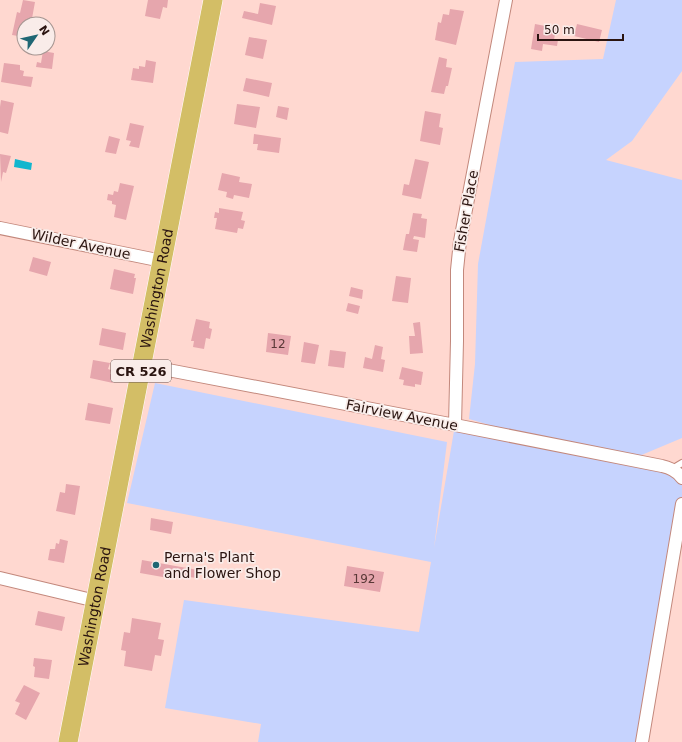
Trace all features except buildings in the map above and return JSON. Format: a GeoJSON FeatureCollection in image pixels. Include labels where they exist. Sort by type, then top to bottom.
{"type":"FeatureCollection","features":[{"type":"Feature","properties":{"kind":"main road","name":"Washington Road"},"geometry":{"type":"LineString","coordinates":[[68,742],[213,0]]}},
{"type":"Feature","properties":{"kind":"street","name":"Fisher Place"},"geometry":{"type":"LineString","coordinates":[[456,425],[457,270],[460,241],[506,0]]}},
{"type":"Feature","properties":{"kind":"street","name":"Wilder Avenue"},"geometry":{"type":"LineString","coordinates":[[0,228],[162,261]]}},
{"type":"Feature","properties":{"kind":"street","name":"Fairview Avenue"},"geometry":{"type":"LineString","coordinates":[[142,365],[672,466]]}},
{"type":"Feature","properties":{"kind":"street"},"geometry":{"type":"LineString","coordinates":[[672,466],[682,478]]}},
{"type":"Feature","properties":{"kind":"street"},"geometry":{"type":"LineString","coordinates":[[642,742],[682,504]]}},
{"type":"Feature","properties":{"kind":"street"},"geometry":{"type":"LineString","coordinates":[[0,578],[96,601]]}},
{"type":"Feature","properties":{"kind":"shaded area"},"geometry":{"type":"Polygon","coordinates":[[[616,0],[682,0],[682,71],[632,141],[606,160],[682,180],[682,438],[632,459],[682,478],[682,504],[647,742],[258,742],[261,724],[165,708],[184,600],[419,632],[431,562],[127,503],[155,383],[447,442],[434,548],[455,425],[547,442],[469,419],[475,364],[478,264],[515,62],[603,59],[616,0]]]}},
{"type":"Feature","properties":{"kind":"shaded area"},"geometry":{"type":"Polygon","coordinates":[[[15,159],[32,163],[31,170],[14,167],[15,159]]]}},
{"type":"Feature","properties":{"kind":"place","name":"Perna's Plant and Flower Shop"},"geometry":{"type":"Point","coordinates":[156,565]}}]}
